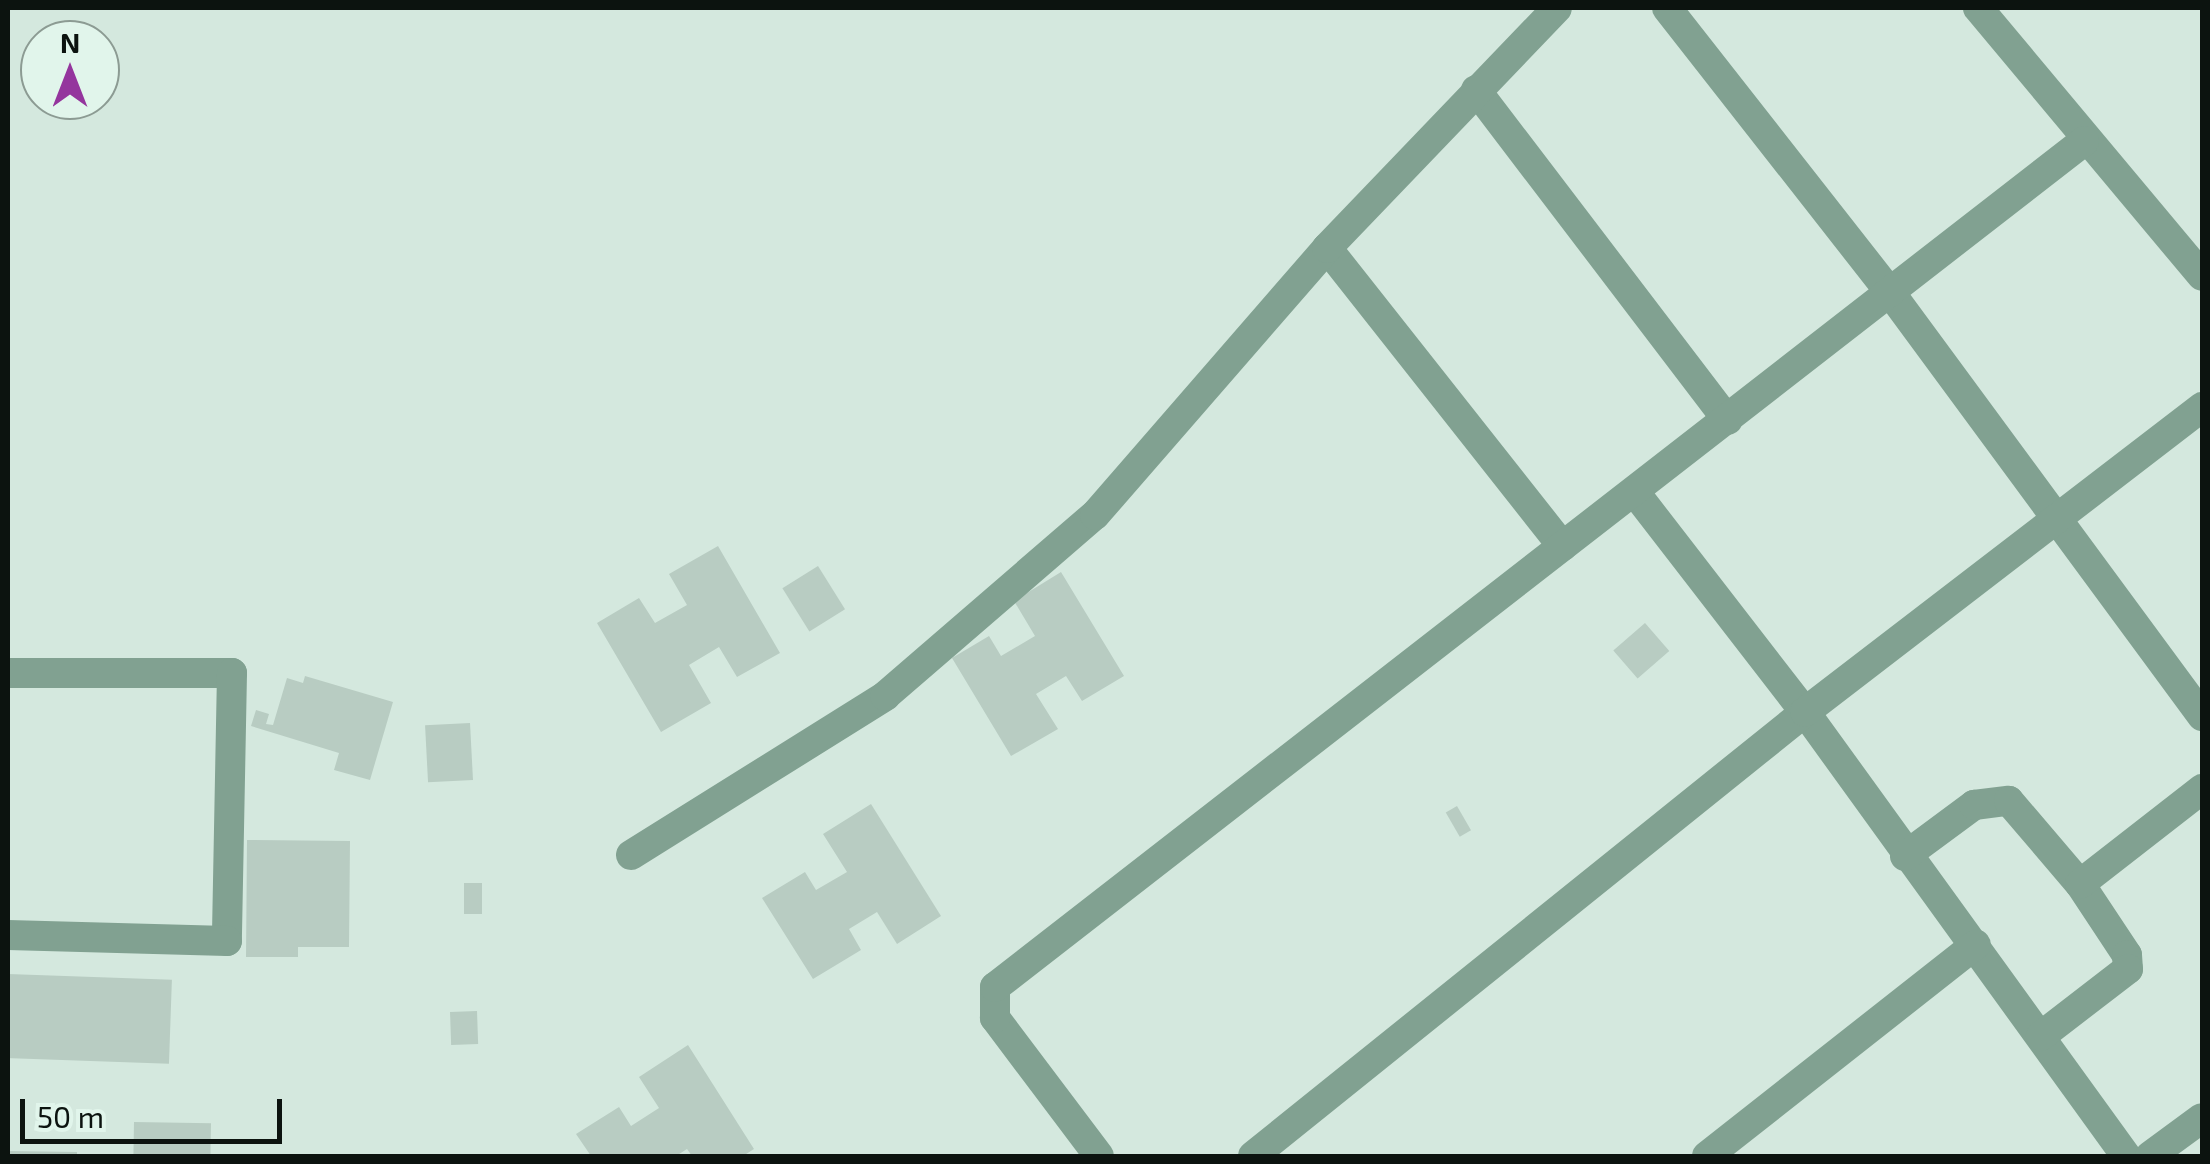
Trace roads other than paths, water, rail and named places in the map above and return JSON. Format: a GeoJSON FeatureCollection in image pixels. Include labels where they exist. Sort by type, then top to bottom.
{"type":"FeatureCollection","features":[{"type":"Feature","properties":{"kind":"street"},"geometry":{"type":"LineString","coordinates":[[632,855],[885,696],[1094,516],[1328,248],[1557,8]]}},
{"type":"Feature","properties":{"kind":"street"},"geometry":{"type":"LineString","coordinates":[[1667,8],[1892,295],[2202,716]]}},
{"type":"Feature","properties":{"kind":"street"},"geometry":{"type":"LineString","coordinates":[[1978,8],[2084,141],[2202,276]]}},
{"type":"Feature","properties":{"kind":"street"},"geometry":{"type":"LineString","coordinates":[[1476,90],[1728,420]]}},
{"type":"Feature","properties":{"kind":"street"},"geometry":{"type":"LineString","coordinates":[[1099,1156],[995,1018],[995,987],[1562,546],[1637,494],[2084,141]]}},
{"type":"Feature","properties":{"kind":"street"},"geometry":{"type":"LineString","coordinates":[[1328,248],[1562,546]]}},
{"type":"Feature","properties":{"kind":"street"},"geometry":{"type":"LineString","coordinates":[[1253,1156],[1805,712],[1936,616],[2053,517],[2202,407]]}},
{"type":"Feature","properties":{"kind":"street"},"geometry":{"type":"LineString","coordinates":[[1637,494],[1805,712],[1905,856],[1976,944],[2126,1156]]}},
{"type":"Feature","properties":{"kind":"street"},"geometry":{"type":"LineString","coordinates":[[8,673],[232,673],[227,942],[8,934]]}},
{"type":"Feature","properties":{"kind":"street"},"geometry":{"type":"LineString","coordinates":[[2080,884],[2202,789]]}},
{"type":"Feature","properties":{"kind":"street"},"geometry":{"type":"LineString","coordinates":[[1905,856],[1974,804],[2009,801],[2080,884],[2128,956],[2128,969],[2042,1036]]}},
{"type":"Feature","properties":{"kind":"street"},"geometry":{"type":"LineString","coordinates":[[1706,1156],[1976,944]]}},
{"type":"Feature","properties":{"kind":"street"},"geometry":{"type":"LineString","coordinates":[[2150,1156],[2202,1118]]}}]}
